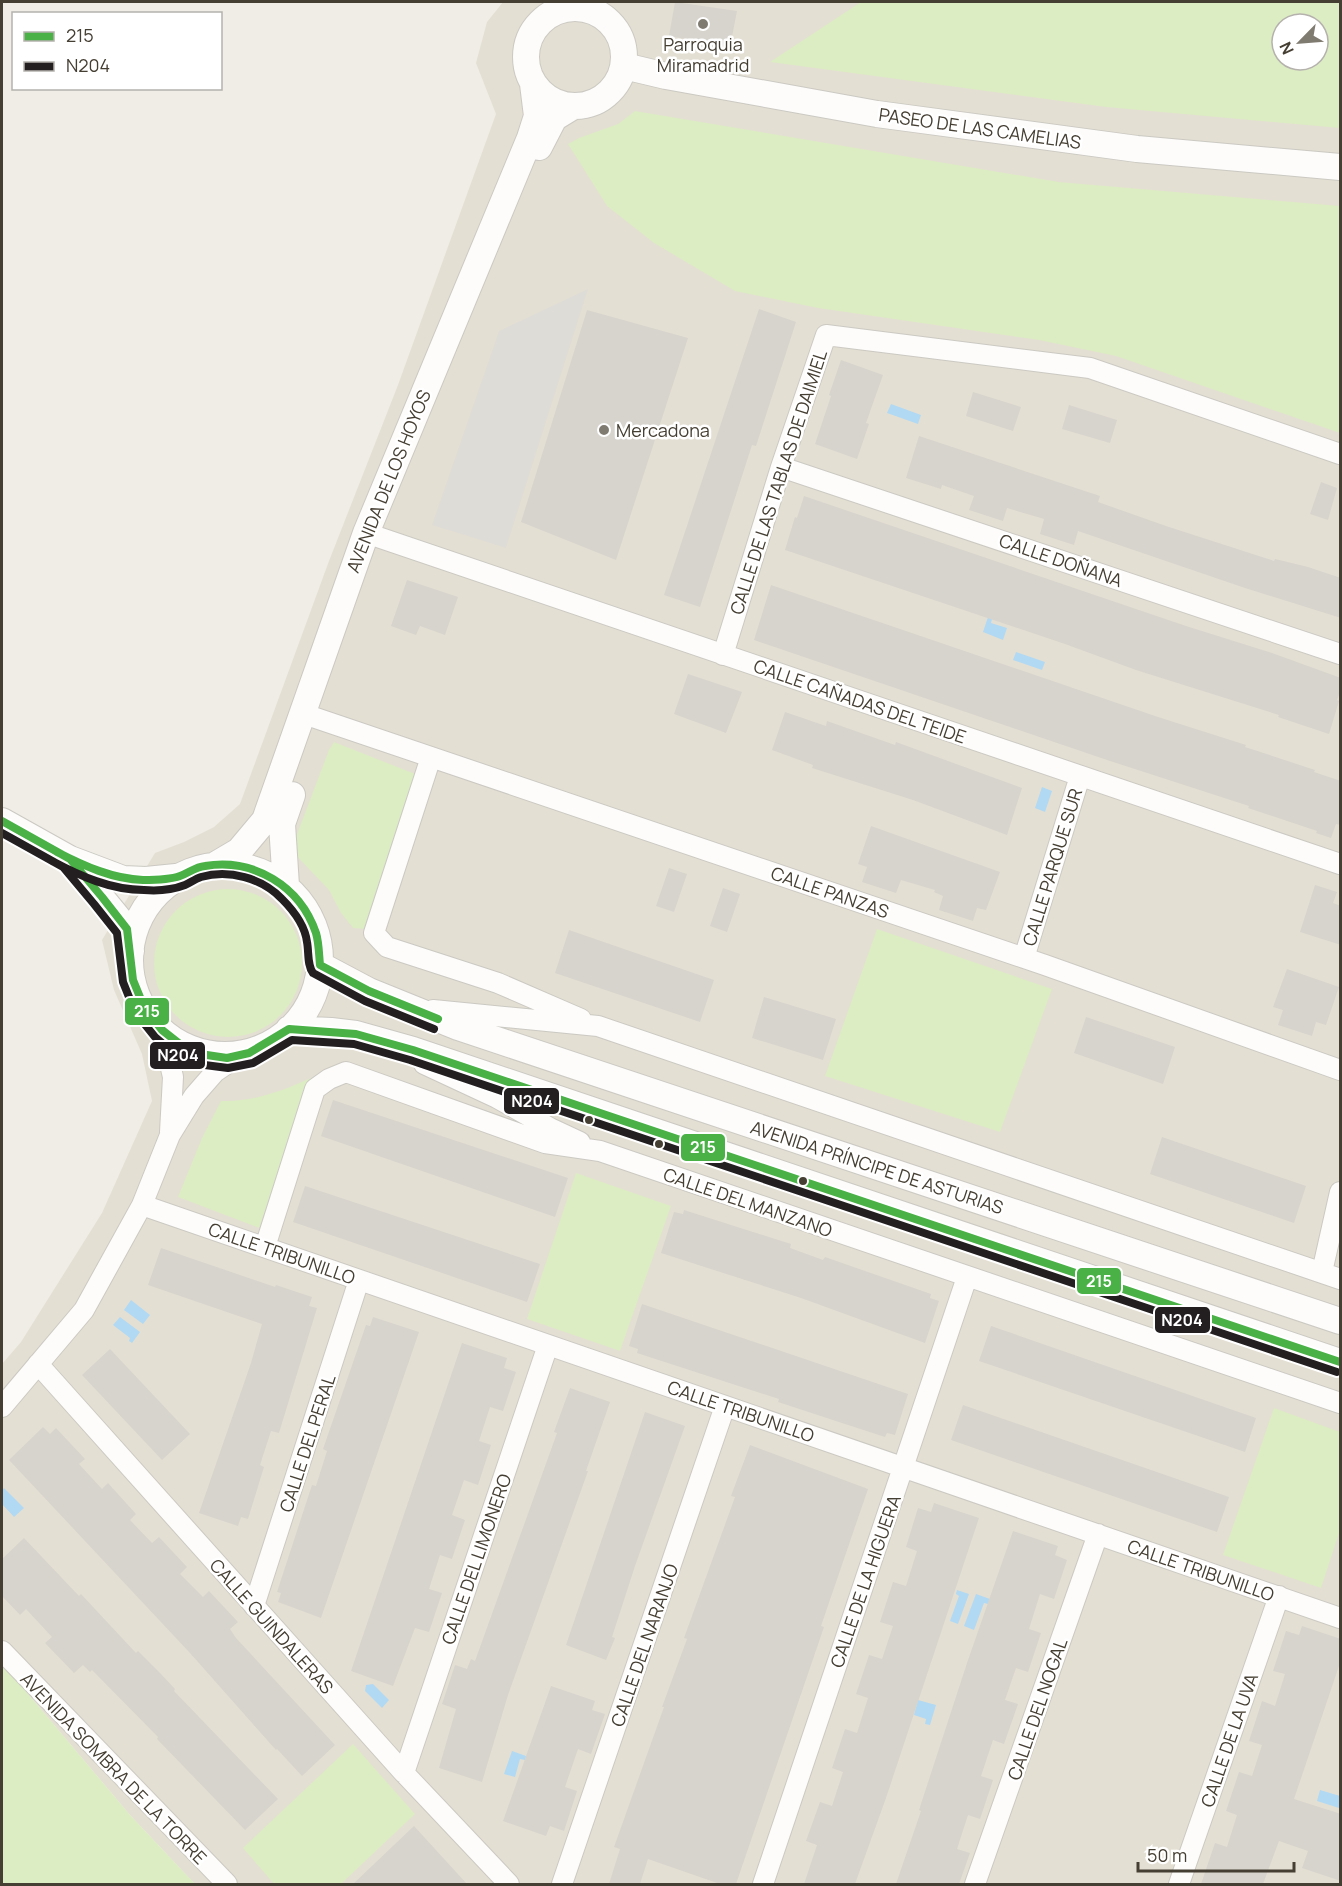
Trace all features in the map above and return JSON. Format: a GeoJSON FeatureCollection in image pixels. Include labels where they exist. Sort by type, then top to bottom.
{"type":"FeatureCollection","features":[{"type":"Feature","properties":{"kind":"street"},"geometry":{"type":"LineString","coordinates":[[583,5],[595,12],[609,10],[624,49],[624,66],[618,83],[606,96],[590,105],[572,107],[550,100],[533,84],[527,69],[525,53],[529,38],[537,24],[550,14],[565,8],[583,5]]}},
{"type":"Feature","properties":{"kind":"street","name":"PASEO DE LAS CAMELIAS"},"geometry":{"type":"LineString","coordinates":[[624,66],[666,76],[912,119],[1137,149],[1341,167]]}},
{"type":"Feature","properties":{"kind":"street","name":"AVENIDA DE LOS HOYOS"},"geometry":{"type":"LineString","coordinates":[[217,864],[239,851],[265,820],[309,717],[443,344],[530,138],[537,116],[533,84]]}},
{"type":"Feature","properties":{"kind":"street","name":"AVENIDA DE LOS HOYOS"},"geometry":{"type":"LineString","coordinates":[[373,535],[454,350],[537,150],[554,118],[572,107]]}},
{"type":"Feature","properties":{"kind":"street","name":"CALLE DE LAS TABLAS DE DAIMIEL"},"geometry":{"type":"LineString","coordinates":[[723,654],[781,466],[826,335],[1090,368],[1341,454]]}},
{"type":"Feature","properties":{"kind":"street","name":"CALLE DOÑANA"},"geometry":{"type":"LineString","coordinates":[[781,466],[1341,654]]}},
{"type":"Feature","properties":{"kind":"street","name":"CALLE CAÑADAS DEL TEIDE"},"geometry":{"type":"LineString","coordinates":[[373,535],[1341,864]]}},
{"type":"Feature","properties":{"kind":"street","name":"AVENIDA DE LOS HOYOS"},"geometry":{"type":"LineString","coordinates":[[286,886],[282,824],[309,717]]}},
{"type":"Feature","properties":{"kind":"street","name":"CALLE PANZAS"},"geometry":{"type":"LineString","coordinates":[[309,717],[1024,958],[1341,1070]]}},
{"type":"Feature","properties":{"kind":"street","name":"AVENIDA PRÍNCIPE DE ASTURIAS"},"geometry":{"type":"LineString","coordinates":[[431,757],[374,933],[387,947],[498,983],[598,1026],[1331,1275]]}},
{"type":"Feature","properties":{"kind":"street","name":"CALLE PARQUE SUR"},"geometry":{"type":"LineString","coordinates":[[1024,958],[1080,776]]}},
{"type":"Feature","properties":{"kind":"street"},"geometry":{"type":"LineString","coordinates":[[2,821],[70,859],[123,879],[146,880],[177,877]]}},
{"type":"Feature","properties":{"kind":"street"},"geometry":{"type":"LineString","coordinates":[[70,859],[127,929],[133,980],[144,1007],[162,1030],[181,1045],[200,1054],[227,1058],[249,1053],[289,1029],[305,1011],[315,989],[320,965],[317,935],[305,908],[286,886],[265,873],[242,865],[217,864],[196,868],[177,877],[153,896],[138,922],[131,951]]}},
{"type":"Feature","properties":{"kind":"street","name":"AVENIDA PRÍNCIPE DE ASTURIAS"},"geometry":{"type":"LineString","coordinates":[[320,965],[369,991],[458,1027],[1341,1321]]}},
{"type":"Feature","properties":{"kind":"street","name":"AVENIDA PRÍNCIPE DE ASTURIAS"},"geometry":{"type":"LineString","coordinates":[[415,1008],[598,1026]]}},
{"type":"Feature","properties":{"kind":"street","name":"AVENIDA PRÍNCIPE DE ASTURIAS"},"geometry":{"type":"LineString","coordinates":[[289,1029],[331,1030],[413,1050],[1341,1362]]}},
{"type":"Feature","properties":{"kind":"street"},"geometry":{"type":"LineString","coordinates":[[162,1030],[173,1077],[170,1135]]}},
{"type":"Feature","properties":{"kind":"street","name":"AVENIDA PRÍNCIPE DE ASTURIAS"},"geometry":{"type":"LineString","coordinates":[[368,1038],[497,1098],[550,1128],[600,1151]]}},
{"type":"Feature","properties":{"kind":"street"},"geometry":{"type":"LineString","coordinates":[[2,1407],[84,1310],[142,1205],[170,1135],[194,1096],[215,1072],[240,1055]]}},
{"type":"Feature","properties":{"kind":"street","name":"CALLE DEL MANZANO"},"geometry":{"type":"LineString","coordinates":[[266,1247],[315,1089],[329,1079],[346,1072],[545,1143],[600,1151],[1341,1403]]}},
{"type":"Feature","properties":{"kind":"street"},"geometry":{"type":"LineString","coordinates":[[1331,1275],[1341,1192]]}},
{"type":"Feature","properties":{"kind":"street","name":"CALLE TRIBUNILLO"},"geometry":{"type":"LineString","coordinates":[[142,1205],[1341,1618]]}},
{"type":"Feature","properties":{"kind":"street","name":"CALLE DE LA HIGUERA"},"geometry":{"type":"LineString","coordinates":[[763,1884],[967,1277]]}},
{"type":"Feature","properties":{"kind":"street","name":"CALLE DEL PERAL"},"geometry":{"type":"LineString","coordinates":[[254,1606],[359,1280]]}},
{"type":"Feature","properties":{"kind":"street","name":"CALLE DEL LIMONERO"},"geometry":{"type":"LineString","coordinates":[[404,1773],[548,1345]]}},
{"type":"Feature","properties":{"kind":"street","name":"CALLE GUINDALERAS"},"geometry":{"type":"LineString","coordinates":[[38,1364],[404,1773],[509,1884]]}},
{"type":"Feature","properties":{"kind":"street","name":"CALLE DEL NARANJO"},"geometry":{"type":"LineString","coordinates":[[562,1884],[725,1406]]}},
{"type":"Feature","properties":{"kind":"street","name":"CALLE DEL NOGAL"},"geometry":{"type":"LineString","coordinates":[[975,1884],[1098,1534]]}},
{"type":"Feature","properties":{"kind":"street","name":"CALLE DE LA UVA"},"geometry":{"type":"LineString","coordinates":[[1179,1884],[1279,1596]]}},
{"type":"Feature","properties":{"kind":"street","name":"AVENIDA SOMBRA DE LA TORRE"},"geometry":{"type":"LineString","coordinates":[[2,1651],[227,1884]]}},
{"type":"Feature","properties":{"kind":"shaded area"},"geometry":{"type":"Polygon","coordinates":[[[503,2],[1340,2],[1340,1884],[195,1884],[130,1815],[2,1663],[2,1364],[21,1342],[102,1213],[152,1101],[142,1054],[114,990],[102,940],[155,853],[214,827],[240,804],[329,561],[398,385],[496,114],[476,63],[487,22],[503,2]]]}},
{"type":"Feature","properties":{"kind":"shaded area"},"geometry":{"type":"Polygon","coordinates":[[[588,289],[506,548],[432,525],[499,331],[588,289]]]}},
{"type":"Feature","properties":{"kind":"green space"},"geometry":{"type":"Polygon","coordinates":[[[861,2],[1340,2],[1340,128],[1106,107],[770,62],[861,2]]]}},
{"type":"Feature","properties":{"kind":"green space"},"geometry":{"type":"Polygon","coordinates":[[[635,111],[1059,182],[1340,206],[1340,433],[1116,356],[1039,340],[818,308],[735,291],[654,243],[607,206],[568,144],[618,124],[635,111]]]}},
{"type":"Feature","properties":{"kind":"green space"},"geometry":{"type":"Polygon","coordinates":[[[334,742],[415,774],[366,929],[353,928],[341,913],[329,890],[291,850],[334,742]]]}},
{"type":"Feature","properties":{"kind":"green space"},"geometry":{"type":"Polygon","coordinates":[[[228,889],[256,895],[280,911],[296,935],[302,963],[296,991],[280,1015],[256,1031],[228,1037],[200,1031],[176,1015],[160,991],[154,963],[160,935],[176,911],[200,895],[228,889]]]}},
{"type":"Feature","properties":{"kind":"green space"},"geometry":{"type":"Polygon","coordinates":[[[877,929],[1052,989],[1000,1132],[825,1076],[877,929]]]}},
{"type":"Feature","properties":{"kind":"green space"},"geometry":{"type":"Polygon","coordinates":[[[311,1078],[259,1228],[178,1197],[202,1138],[221,1101],[244,1100],[267,1095],[311,1078]]]}},
{"type":"Feature","properties":{"kind":"green space"},"geometry":{"type":"Polygon","coordinates":[[[576,1173],[671,1206],[620,1351],[527,1319],[576,1173]]]}},
{"type":"Feature","properties":{"kind":"green space"},"geometry":{"type":"Polygon","coordinates":[[[1274,1408],[1340,1432],[1340,1530],[1321,1588],[1223,1555],[1274,1408]]]}},
{"type":"Feature","properties":{"kind":"green space"},"geometry":{"type":"Polygon","coordinates":[[[2,1663],[130,1815],[195,1884],[2,1884],[2,1663]]]}},
{"type":"Feature","properties":{"kind":"green space"},"geometry":{"type":"Polygon","coordinates":[[[353,1744],[415,1814],[341,1884],[274,1884],[243,1848],[353,1744]]]}},
{"type":"Feature","properties":{"kind":"water"},"geometry":{"type":"Polygon","coordinates":[[[891,404],[921,415],[918,424],[887,413],[891,404]]]}},
{"type":"Feature","properties":{"kind":"water"},"geometry":{"type":"Polygon","coordinates":[[[988,617],[992,619],[991,623],[1007,628],[1003,640],[983,632],[988,617]]]}},
{"type":"Feature","properties":{"kind":"water"},"geometry":{"type":"Polygon","coordinates":[[[1016,652],[1045,662],[1042,670],[1013,660],[1016,652]]]}},
{"type":"Feature","properties":{"kind":"water"},"geometry":{"type":"Polygon","coordinates":[[[1042,787],[1052,791],[1045,812],[1035,808],[1042,787]]]}},
{"type":"Feature","properties":{"kind":"water"},"geometry":{"type":"Polygon","coordinates":[[[131,1300],[150,1315],[143,1324],[124,1310],[131,1300]]]}},
{"type":"Feature","properties":{"kind":"water"},"geometry":{"type":"Polygon","coordinates":[[[120,1317],[140,1332],[132,1343],[129,1341],[130,1338],[113,1325],[120,1317]]]}},
{"type":"Feature","properties":{"kind":"water"},"geometry":{"type":"Polygon","coordinates":[[[4,1488],[24,1508],[14,1517],[2,1504],[4,1488]]]}},
{"type":"Feature","properties":{"kind":"water"},"geometry":{"type":"Polygon","coordinates":[[[957,1590],[969,1594],[958,1624],[950,1621],[959,1596],[956,1594],[957,1590]]]}},
{"type":"Feature","properties":{"kind":"water"},"geometry":{"type":"Polygon","coordinates":[[[976,1594],[990,1599],[988,1604],[984,1603],[974,1630],[964,1626],[976,1594]]]}},
{"type":"Feature","properties":{"kind":"water"},"geometry":{"type":"Polygon","coordinates":[[[373,1684],[389,1700],[382,1708],[365,1691],[366,1685],[373,1684]]]}},
{"type":"Feature","properties":{"kind":"water"},"geometry":{"type":"Polygon","coordinates":[[[918,1700],[936,1705],[930,1725],[925,1724],[926,1719],[914,1715],[918,1700]]]}},
{"type":"Feature","properties":{"kind":"water"},"geometry":{"type":"Polygon","coordinates":[[[512,1751],[526,1756],[525,1760],[520,1759],[515,1777],[504,1774],[512,1751]]]}},
{"type":"Feature","properties":{"kind":"water"},"geometry":{"type":"Polygon","coordinates":[[[1320,1790],[1340,1796],[1339,1808],[1317,1801],[1320,1790]]]}},
{"type":"Feature","properties":{"kind":"building","name":"Parroquia Miramadrid"},"geometry":{"type":"Polygon","coordinates":[[[675,2],[737,11],[730,47],[669,36],[675,2]]]}},
{"type":"Feature","properties":{"kind":"building"},"geometry":{"type":"Polygon","coordinates":[[[759,309],[796,322],[756,446],[752,445],[700,607],[664,595],[759,309]]]}},
{"type":"Feature","properties":{"kind":"building","name":"Mercadona"},"geometry":{"type":"Polygon","coordinates":[[[587,310],[688,338],[616,560],[521,522],[587,310]]]}},
{"type":"Feature","properties":{"kind":"building"},"geometry":{"type":"Polygon","coordinates":[[[841,360],[883,375],[866,423],[869,424],[857,459],[815,444],[841,360]]]}},
{"type":"Feature","properties":{"kind":"building"},"geometry":{"type":"Polygon","coordinates":[[[973,392],[1021,407],[1013,431],[966,416],[973,392]]]}},
{"type":"Feature","properties":{"kind":"building"},"geometry":{"type":"Polygon","coordinates":[[[1069,405],[1117,420],[1110,443],[1062,429],[1069,405]]]}},
{"type":"Feature","properties":{"kind":"building"},"geometry":{"type":"Polygon","coordinates":[[[919,436],[1100,496],[1098,502],[1166,526],[1274,561],[1275,559],[1308,567],[1341,578],[1341,618],[1078,531],[1074,545],[1040,534],[1044,519],[1007,508],[1003,521],[969,510],[974,496],[942,485],[941,489],[906,478],[919,436]]]}},
{"type":"Feature","properties":{"kind":"building"},"geometry":{"type":"Polygon","coordinates":[[[1321,482],[1337,488],[1328,520],[1310,514],[1321,482]]]}},
{"type":"Feature","properties":{"kind":"building"},"geometry":{"type":"Polygon","coordinates":[[[804,496],[1341,678],[1341,689],[1337,700],[1339,701],[1329,734],[1278,717],[1279,715],[1136,670],[785,550],[804,496]]]}},
{"type":"Feature","properties":{"kind":"building"},"geometry":{"type":"Polygon","coordinates":[[[407,580],[458,597],[445,635],[420,626],[416,635],[391,626],[407,580]]]}},
{"type":"Feature","properties":{"kind":"building"},"geometry":{"type":"Polygon","coordinates":[[[771,585],[1315,770],[1314,772],[1341,781],[1341,825],[1336,824],[1331,838],[1316,833],[1317,831],[1248,808],[1249,806],[754,640],[771,585]]]}},
{"type":"Feature","properties":{"kind":"building"},"geometry":{"type":"Polygon","coordinates":[[[688,674],[742,692],[726,733],[674,714],[688,674]]]}},
{"type":"Feature","properties":{"kind":"building"},"geometry":{"type":"Polygon","coordinates":[[[785,712],[826,726],[827,721],[895,745],[896,742],[1022,788],[1007,835],[913,800],[812,768],[813,765],[772,750],[785,712]]]}},
{"type":"Feature","properties":{"kind":"building"},"geometry":{"type":"Polygon","coordinates":[[[871,826],[1000,872],[986,910],[977,908],[973,921],[939,910],[943,896],[934,892],[935,890],[901,880],[896,893],[862,882],[867,867],[858,864],[871,826]]]}},
{"type":"Feature","properties":{"kind":"building"},"geometry":{"type":"Polygon","coordinates":[[[669,868],[687,874],[674,912],[656,906],[669,868]]]}},
{"type":"Feature","properties":{"kind":"building"},"geometry":{"type":"Polygon","coordinates":[[[1315,885],[1337,892],[1333,903],[1341,906],[1341,945],[1300,932],[1315,885]]]}},
{"type":"Feature","properties":{"kind":"building"},"geometry":{"type":"Polygon","coordinates":[[[723,888],[740,894],[727,932],[710,926],[723,888]]]}},
{"type":"Feature","properties":{"kind":"building"},"geometry":{"type":"Polygon","coordinates":[[[569,930],[714,980],[700,1022],[555,973],[569,930]]]}},
{"type":"Feature","properties":{"kind":"building"},"geometry":{"type":"Polygon","coordinates":[[[1287,969],[1339,987],[1326,1025],[1316,1022],[1312,1036],[1278,1025],[1283,1010],[1273,1007],[1287,969]]]}},
{"type":"Feature","properties":{"kind":"building"},"geometry":{"type":"Polygon","coordinates":[[[764,997],[836,1019],[823,1060],[752,1038],[764,997]]]}},
{"type":"Feature","properties":{"kind":"building"},"geometry":{"type":"Polygon","coordinates":[[[1086,1017],[1175,1047],[1163,1084],[1074,1053],[1086,1017]]]}},
{"type":"Feature","properties":{"kind":"building"},"geometry":{"type":"Polygon","coordinates":[[[333,1100],[568,1178],[555,1217],[321,1136],[333,1100]]]}},
{"type":"Feature","properties":{"kind":"building"},"geometry":{"type":"Polygon","coordinates":[[[1162,1137],[1306,1186],[1294,1223],[1150,1174],[1162,1137]]]}},
{"type":"Feature","properties":{"kind":"building"},"geometry":{"type":"Polygon","coordinates":[[[305,1186],[540,1264],[527,1302],[293,1222],[305,1186]]]}},
{"type":"Feature","properties":{"kind":"building"},"geometry":{"type":"Polygon","coordinates":[[[684,1210],[791,1244],[790,1248],[823,1260],[825,1257],[931,1294],[930,1298],[939,1301],[925,1343],[801,1298],[661,1253],[674,1212],[683,1214],[684,1210]]]}},
{"type":"Feature","properties":{"kind":"building"},"geometry":{"type":"Polygon","coordinates":[[[161,1248],[275,1287],[276,1285],[312,1297],[309,1306],[317,1308],[279,1433],[271,1431],[260,1465],[264,1467],[248,1519],[241,1517],[238,1526],[199,1513],[251,1363],[262,1324],[148,1285],[161,1248]]]}},
{"type":"Feature","properties":{"kind":"building"},"geometry":{"type":"Polygon","coordinates":[[[642,1304],[908,1394],[895,1435],[887,1433],[885,1437],[778,1402],[779,1399],[637,1353],[638,1349],[629,1346],[642,1304]]]}},
{"type":"Feature","properties":{"kind":"building"},"geometry":{"type":"Polygon","coordinates":[[[373,1317],[419,1332],[321,1618],[278,1602],[281,1593],[277,1592],[312,1485],[316,1486],[327,1451],[323,1449],[366,1325],[370,1326],[373,1317]]]}},
{"type":"Feature","properties":{"kind":"building"},"geometry":{"type":"Polygon","coordinates":[[[991,1326],[1256,1418],[1245,1452],[979,1361],[991,1326]]]}},
{"type":"Feature","properties":{"kind":"building"},"geometry":{"type":"Polygon","coordinates":[[[462,1343],[507,1358],[504,1368],[516,1372],[503,1411],[490,1407],[479,1441],[491,1445],[478,1485],[464,1480],[452,1515],[465,1520],[452,1559],[440,1555],[429,1589],[442,1593],[429,1632],[415,1628],[393,1686],[351,1671],[462,1343]]]}},
{"type":"Feature","properties":{"kind":"building"},"geometry":{"type":"Polygon","coordinates":[[[110,1349],[190,1434],[162,1460],[82,1375],[110,1349]]]}},
{"type":"Feature","properties":{"kind":"building"},"geometry":{"type":"Polygon","coordinates":[[[570,1388],[610,1402],[586,1471],[588,1471],[508,1695],[482,1782],[439,1768],[456,1709],[442,1704],[455,1665],[467,1669],[471,1659],[475,1661],[557,1433],[554,1432],[570,1388]]]}},
{"type":"Feature","properties":{"kind":"building"},"geometry":{"type":"Polygon","coordinates":[[[963,1405],[1229,1497],[1217,1532],[951,1440],[963,1405]]]}},
{"type":"Feature","properties":{"kind":"building"},"geometry":{"type":"Polygon","coordinates":[[[645,1412],[685,1426],[635,1566],[612,1637],[615,1638],[606,1660],[566,1645],[645,1412]]]}},
{"type":"Feature","properties":{"kind":"building"},"geometry":{"type":"Polygon","coordinates":[[[43,1427],[50,1434],[56,1428],[85,1459],[79,1464],[102,1489],[108,1483],[136,1514],[130,1520],[152,1543],[159,1537],[187,1567],[180,1574],[203,1597],[209,1591],[238,1622],[230,1629],[236,1638],[335,1745],[302,1776],[9,1460],[43,1427]]]}},
{"type":"Feature","properties":{"kind":"building"},"geometry":{"type":"Polygon","coordinates":[[[750,1445],[868,1489],[821,1626],[824,1627],[736,1884],[720,1884],[648,1859],[640,1884],[609,1884],[620,1849],[614,1847],[664,1707],[662,1707],[687,1639],[684,1638],[735,1497],[731,1496],[750,1445]]]}},
{"type":"Feature","properties":{"kind":"building"},"geometry":{"type":"Polygon","coordinates":[[[934,1503],[979,1518],[886,1798],[855,1884],[804,1884],[817,1845],[806,1841],[820,1802],[832,1806],[843,1772],[832,1768],[845,1729],[857,1733],[868,1698],[856,1694],[869,1655],[882,1659],[893,1626],[880,1622],[893,1582],[906,1586],[917,1551],[906,1547],[918,1508],[931,1512],[934,1503]]]}},
{"type":"Feature","properties":{"kind":"building"},"geometry":{"type":"Polygon","coordinates":[[[1013,1531],[1058,1546],[1055,1555],[1067,1560],[1054,1599],[1040,1594],[1029,1629],[1041,1633],[1028,1672],[1016,1668],[1005,1700],[1018,1704],[1004,1744],[993,1740],[981,1776],[993,1780],[980,1819],[968,1815],[957,1849],[970,1853],[959,1884],[896,1884],[967,1663],[1013,1531]]]}},
{"type":"Feature","properties":{"kind":"building"},"geometry":{"type":"Polygon","coordinates":[[[24,1538],[136,1653],[138,1651],[161,1674],[175,1689],[174,1691],[278,1799],[245,1830],[92,1670],[90,1672],[83,1665],[74,1673],[45,1643],[52,1637],[26,1609],[20,1615],[2,1596],[2,1559],[24,1538]]]}},
{"type":"Feature","properties":{"kind":"building"},"geometry":{"type":"Polygon","coordinates":[[[1302,1626],[1341,1639],[1341,1660],[1294,1799],[1341,1814],[1341,1881],[1302,1868],[1308,1851],[1279,1841],[1263,1884],[1201,1884],[1215,1843],[1227,1847],[1237,1815],[1226,1811],[1239,1772],[1252,1776],[1262,1745],[1249,1741],[1262,1701],[1275,1706],[1285,1674],[1273,1671],[1286,1631],[1299,1635],[1302,1626]]]}},
{"type":"Feature","properties":{"kind":"building"},"geometry":{"type":"Polygon","coordinates":[[[551,1686],[595,1701],[592,1710],[605,1714],[591,1754],[578,1749],[565,1787],[577,1791],[564,1831],[550,1826],[546,1836],[503,1821],[551,1686]]]}},
{"type":"Feature","properties":{"kind":"building"},"geometry":{"type":"Polygon","coordinates":[[[414,1826],[467,1884],[353,1884],[414,1826]]]}},
{"type":"Feature","properties":{"kind":"transit line","name":"215"},"geometry":{"type":"LineString","coordinates":[[2,821],[70,859],[127,929],[133,980],[144,1007],[162,1030],[181,1045],[200,1054],[227,1058],[249,1053],[289,1029],[356,1034],[413,1050],[1340,1362]]}},
{"type":"Feature","properties":{"kind":"transit line","name":"N204"},"geometry":{"type":"LineString","coordinates":[[2,833],[63,867],[117,933],[123,982],[135,1012],[155,1037],[175,1054],[197,1064],[228,1068],[253,1063],[292,1040],[354,1044],[410,1060],[1337,1372]]}},
{"type":"Feature","properties":{"kind":"transit line","name":"215"},"geometry":{"type":"LineString","coordinates":[[57,852],[99,871],[132,879],[171,878],[201,867],[223,865],[241,866],[257,871],[287,889],[309,916],[317,937],[320,965],[369,991],[438,1019]]}},
{"type":"Feature","properties":{"kind":"transit line","name":"N204"},"geometry":{"type":"LineString","coordinates":[[52,861],[96,881],[120,888],[169,889],[185,885],[201,877],[223,874],[255,881],[274,892],[298,919],[306,936],[309,962],[313,973],[365,1001],[434,1029]]}},
{"type":"Feature","properties":{"kind":"place","name":"Parroquia Miramadrid"},"geometry":{"type":"Point","coordinates":[703,24]}},
{"type":"Feature","properties":{"kind":"place","name":"Mercadona"},"geometry":{"type":"Point","coordinates":[604,430]}}]}
